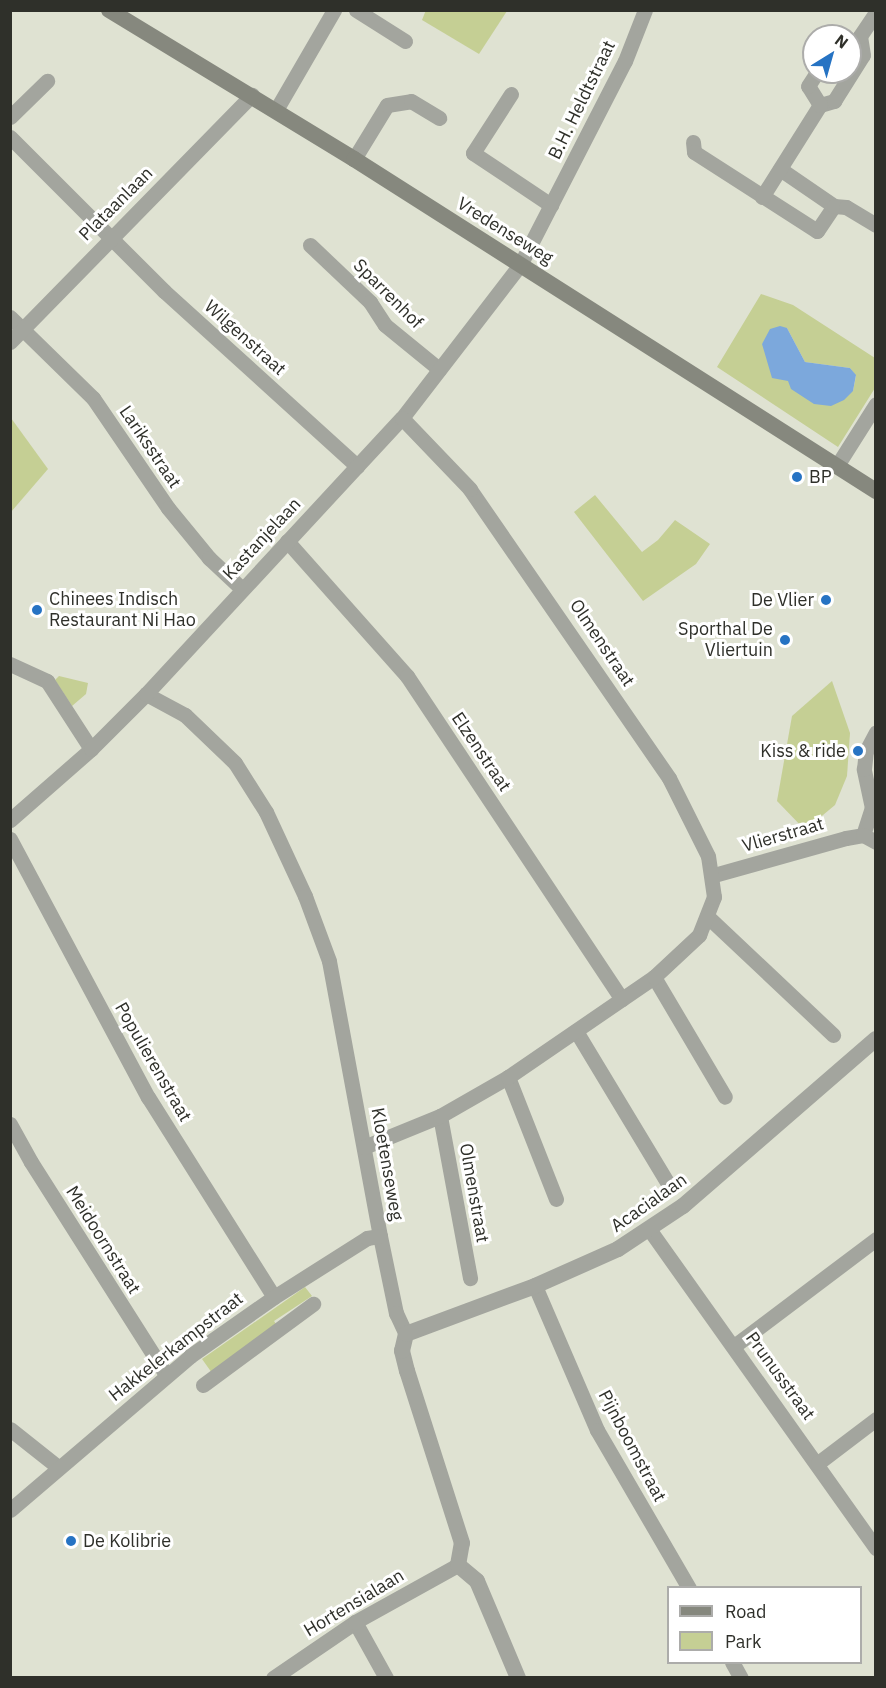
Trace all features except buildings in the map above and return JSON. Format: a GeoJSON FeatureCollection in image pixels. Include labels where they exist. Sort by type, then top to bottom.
{"type":"FeatureCollection","features":[{"type":"Feature","properties":{"kind":"main road","name":"Vredenseweg"},"geometry":{"type":"LineString","coordinates":[[109,10],[276,110],[838,464],[876,491]]}},
{"type":"Feature","properties":{"kind":"street"},"geometry":{"type":"LineString","coordinates":[[276,110],[334,10]]}},
{"type":"Feature","properties":{"kind":"street"},"geometry":{"type":"LineString","coordinates":[[356,10],[405,41]]}},
{"type":"Feature","properties":{"kind":"street","name":"B.H. Heldtstraat"},"geometry":{"type":"LineString","coordinates":[[520,264],[625,61],[645,10]]}},
{"type":"Feature","properties":{"kind":"street"},"geometry":{"type":"LineString","coordinates":[[862,29],[876,12]]}},
{"type":"Feature","properties":{"kind":"street"},"geometry":{"type":"LineString","coordinates":[[10,117],[47,81]]}},
{"type":"Feature","properties":{"kind":"street"},"geometry":{"type":"LineString","coordinates":[[809,84],[808,86],[820,105]]}},
{"type":"Feature","properties":{"kind":"street"},"geometry":{"type":"LineString","coordinates":[[762,197],[820,105],[834,101],[845,84]]}},
{"type":"Feature","properties":{"kind":"street"},"geometry":{"type":"LineString","coordinates":[[511,94],[472,153],[551,205]]}},
{"type":"Feature","properties":{"kind":"street","name":"Plataanlaan"},"geometry":{"type":"LineString","coordinates":[[10,342],[110,237],[252,96]]}},
{"type":"Feature","properties":{"kind":"street"},"geometry":{"type":"LineString","coordinates":[[354,159],[387,105],[411,101],[439,118]]}},
{"type":"Feature","properties":{"kind":"street","name":"Wilgenstraat"},"geometry":{"type":"LineString","coordinates":[[10,137],[110,237],[357,466]]}},
{"type":"Feature","properties":{"kind":"street"},"geometry":{"type":"LineString","coordinates":[[693,142],[694,152],[817,231],[834,206]]}},
{"type":"Feature","properties":{"kind":"street"},"geometry":{"type":"LineString","coordinates":[[780,169],[834,206],[846,207],[876,225]]}},
{"type":"Feature","properties":{"kind":"street","name":"Sparrenhof"},"geometry":{"type":"LineString","coordinates":[[310,245],[370,302],[385,325],[439,369]]}},
{"type":"Feature","properties":{"kind":"street","name":"Kastanjelaan"},"geometry":{"type":"LineString","coordinates":[[10,820],[91,749],[146,694],[402,418],[520,264]]}},
{"type":"Feature","properties":{"kind":"street","name":"Lariksstraat"},"geometry":{"type":"LineString","coordinates":[[10,316],[93,398],[168,508],[208,558],[242,589]]}},
{"type":"Feature","properties":{"kind":"street"},"geometry":{"type":"LineString","coordinates":[[838,464],[876,404]]}},
{"type":"Feature","properties":{"kind":"street","name":"Olmenstraat"},"geometry":{"type":"LineString","coordinates":[[364,1147],[440,1116],[508,1077],[654,977],[699,935],[714,897],[714,875],[669,778],[539,585],[470,489],[402,418]]}},
{"type":"Feature","properties":{"kind":"street","name":"Elzenstraat"},"geometry":{"type":"LineString","coordinates":[[287,541],[407,676],[622,999]]}},
{"type":"Feature","properties":{"kind":"street"},"geometry":{"type":"LineString","coordinates":[[10,664],[47,681],[91,749]]}},
{"type":"Feature","properties":{"kind":"street","name":"Kloetenseweg"},"geometry":{"type":"LineString","coordinates":[[146,694],[184,715],[213,738],[235,763],[266,812],[305,896],[329,961],[380,1236],[396,1313],[406,1334],[402,1351],[462,1543],[458,1565]]}},
{"type":"Feature","properties":{"kind":"street","name":"Vlierstraat"},"geometry":{"type":"LineString","coordinates":[[714,875],[869,839],[872,808],[864,769],[866,751],[876,732]]}},
{"type":"Feature","properties":{"kind":"street","name":"Populierenstraat"},"geometry":{"type":"LineString","coordinates":[[10,839],[148,1097],[274,1297]]}},
{"type":"Feature","properties":{"kind":"street"},"geometry":{"type":"LineString","coordinates":[[708,917],[833,1035]]}},
{"type":"Feature","properties":{"kind":"street"},"geometry":{"type":"LineString","coordinates":[[654,977],[725,1096]]}},
{"type":"Feature","properties":{"kind":"street"},"geometry":{"type":"LineString","coordinates":[[576,1031],[670,1187]]}},
{"type":"Feature","properties":{"kind":"street","name":"Acacialaan"},"geometry":{"type":"LineString","coordinates":[[406,1334],[536,1286],[618,1249],[683,1206],[876,1040]]}},
{"type":"Feature","properties":{"kind":"street"},"geometry":{"type":"LineString","coordinates":[[508,1077],[556,1199]]}},
{"type":"Feature","properties":{"kind":"street","name":"Olmenstraat"},"geometry":{"type":"LineString","coordinates":[[440,1116],[470,1278]]}},
{"type":"Feature","properties":{"kind":"street","name":"Meidoornstraat"},"geometry":{"type":"LineString","coordinates":[[10,1124],[31,1162],[166,1375]]}},
{"type":"Feature","properties":{"kind":"street","name":"Prunusstraat"},"geometry":{"type":"LineString","coordinates":[[649,1229],[818,1463],[876,1549]]}},
{"type":"Feature","properties":{"kind":"street","name":"Hakkelerkampstraat"},"geometry":{"type":"LineString","coordinates":[[10,1510],[166,1375],[274,1297],[367,1238],[380,1236]]}},
{"type":"Feature","properties":{"kind":"street"},"geometry":{"type":"LineString","coordinates":[[734,1346],[876,1239]]}},
{"type":"Feature","properties":{"kind":"street","name":"Pijnboomstraat"},"geometry":{"type":"LineString","coordinates":[[536,1286],[597,1430],[688,1586]]}},
{"type":"Feature","properties":{"kind":"street"},"geometry":{"type":"LineString","coordinates":[[203,1385],[313,1304]]}},
{"type":"Feature","properties":{"kind":"street"},"geometry":{"type":"LineString","coordinates":[[818,1463],[876,1419]]}},
{"type":"Feature","properties":{"kind":"street"},"geometry":{"type":"LineString","coordinates":[[10,1429],[58,1467]]}},
{"type":"Feature","properties":{"kind":"street"},"geometry":{"type":"LineString","coordinates":[[458,1565],[477,1581],[518,1677]]}},
{"type":"Feature","properties":{"kind":"street","name":"Hortensialaan"},"geometry":{"type":"LineString","coordinates":[[273,1677],[355,1622],[458,1565]]}},
{"type":"Feature","properties":{"kind":"street"},"geometry":{"type":"LineString","coordinates":[[355,1622],[386,1677]]}},
{"type":"Feature","properties":{"kind":"street"},"geometry":{"type":"LineString","coordinates":[[733,1664],[741,1677]]}},
{"type":"Feature","properties":{"kind":"green space"},"geometry":{"type":"Polygon","coordinates":[[[426,10],[507,11],[479,54],[422,20],[426,10]]]}},
{"type":"Feature","properties":{"kind":"green space"},"geometry":{"type":"Polygon","coordinates":[[[761,294],[793,305],[875,358],[875,388],[838,447],[717,367],[761,294]],[[787,328],[762,344],[853,391],[856,376],[850,368],[805,362],[787,328]]]}},
{"type":"Feature","properties":{"kind":"green space"},"geometry":{"type":"Polygon","coordinates":[[[10,419],[48,469],[11,512],[10,419]]]}},
{"type":"Feature","properties":{"kind":"green space"},"geometry":{"type":"Polygon","coordinates":[[[595,495],[642,552],[658,540],[675,520],[710,544],[696,564],[643,601],[574,512],[595,495]]]}},
{"type":"Feature","properties":{"kind":"green space"},"geometry":{"type":"Polygon","coordinates":[[[59,676],[88,683],[86,694],[72,706],[55,680],[59,676]]]}},
{"type":"Feature","properties":{"kind":"green space"},"geometry":{"type":"Polygon","coordinates":[[[832,681],[850,733],[847,776],[835,805],[805,830],[777,801],[792,716],[832,681]]]}},
{"type":"Feature","properties":{"kind":"green space"},"geometry":{"type":"Polygon","coordinates":[[[305,1287],[312,1296],[274,1321],[278,1327],[212,1373],[202,1359],[305,1287]]]}},
{"type":"Feature","properties":{"kind":"water"},"geometry":{"type":"Polygon","coordinates":[[[780,326],[787,328],[805,362],[850,368],[856,375],[853,391],[844,400],[831,406],[814,404],[791,389],[788,381],[772,378],[762,344],[770,329],[780,326]]]}},
{"type":"Feature","properties":{"kind":"place","name":"BP"},"geometry":{"type":"Point","coordinates":[797,477]}},
{"type":"Feature","properties":{"kind":"place","name":"De Vlier"},"geometry":{"type":"Point","coordinates":[826,600]}},
{"type":"Feature","properties":{"kind":"place","name":"Chinees Indisch Restaurant Ni Hao"},"geometry":{"type":"Point","coordinates":[37,610]}},
{"type":"Feature","properties":{"kind":"place","name":"Sporthal De Vliertuin"},"geometry":{"type":"Point","coordinates":[785,640]}},
{"type":"Feature","properties":{"kind":"place","name":"Kiss & ride"},"geometry":{"type":"Point","coordinates":[858,751]}},
{"type":"Feature","properties":{"kind":"place","name":"De Kolibrie"},"geometry":{"type":"Point","coordinates":[71,1541]}}]}
